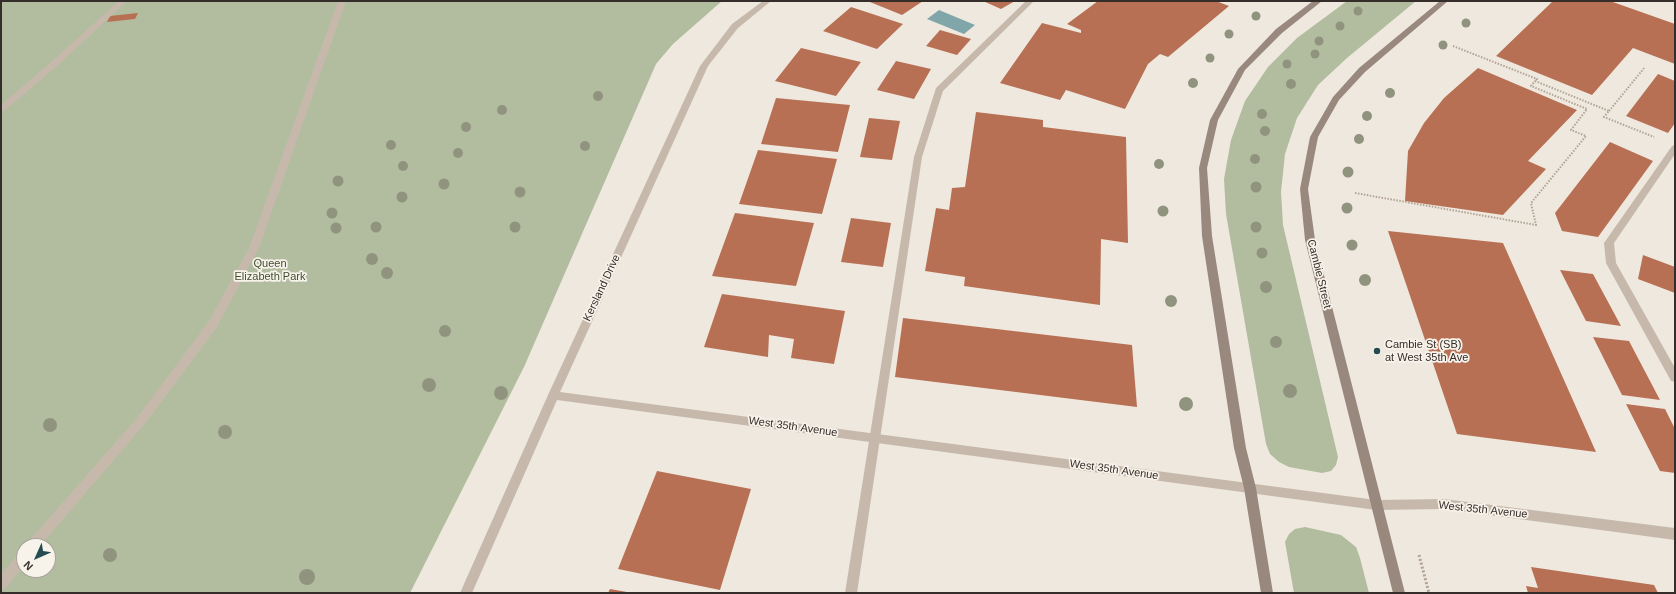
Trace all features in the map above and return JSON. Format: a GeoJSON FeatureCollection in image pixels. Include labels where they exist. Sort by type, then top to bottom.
{"type":"FeatureCollection","features":[{"type":"Feature","properties":{"kind":"main road"},"geometry":{"type":"LineString","coordinates":[[1268,593],[1250,488],[1240,448],[1207,236],[1203,168],[1214,120],[1242,69],[1279,31],[1318,1]]}},
{"type":"Feature","properties":{"kind":"main road","name":"Cambie Street"},"geometry":{"type":"LineString","coordinates":[[1399,593],[1310,240],[1304,189],[1314,137],[1336,99],[1362,70],[1444,1]]}},
{"type":"Feature","properties":{"kind":"street"},"geometry":{"type":"LineString","coordinates":[[1,109],[54,65],[123,1]]}},
{"type":"Feature","properties":{"kind":"street"},"geometry":{"type":"LineString","coordinates":[[39,538],[140,422],[213,324],[254,248],[342,1]]}},
{"type":"Feature","properties":{"kind":"street","name":"Kersland Drive"},"geometry":{"type":"LineString","coordinates":[[466,593],[553,395],[704,66],[735,26],[767,1]]}},
{"type":"Feature","properties":{"kind":"street"},"geometry":{"type":"LineString","coordinates":[[851,593],[918,157],[938,90],[1030,1]]}},
{"type":"Feature","properties":{"kind":"street"},"geometry":{"type":"LineString","coordinates":[[1675,148],[1609,243],[1611,263],[1675,378]]}},
{"type":"Feature","properties":{"kind":"street","name":"West 35th Avenue"},"geometry":{"type":"LineString","coordinates":[[553,395],[1376,506],[1444,504],[1675,534]]}},
{"type":"Feature","properties":{"kind":"street"},"geometry":{"type":"LineString","coordinates":[[1,584],[16,566]]}},
{"type":"Feature","properties":{"kind":"path"},"geometry":{"type":"LineString","coordinates":[[1453,46],[1609,111]]}},
{"type":"Feature","properties":{"kind":"path"},"geometry":{"type":"LineString","coordinates":[[1645,67],[1604,117],[1661,140]]}},
{"type":"Feature","properties":{"kind":"path"},"geometry":{"type":"LineString","coordinates":[[1355,193],[1536,225],[1531,203],[1586,136],[1571,130],[1587,109],[1531,86],[1535,81]]}},
{"type":"Feature","properties":{"kind":"green space","name":"Queen Elizabeth Park"},"geometry":{"type":"Polygon","coordinates":[[[1,1],[722,1],[673,44],[656,64],[524,367],[410,593],[1,593],[1,1]]]}},
{"type":"Feature","properties":{"kind":"green space"},"geometry":{"type":"Polygon","coordinates":[[[1347,1],[1416,1],[1347,58],[1318,85],[1297,118],[1285,154],[1281,192],[1283,225],[1338,457],[1336,465],[1331,471],[1322,473],[1289,467],[1279,462],[1270,454],[1266,444],[1226,214],[1224,179],[1231,140],[1245,101],[1268,67],[1297,38],[1347,1]]]}},
{"type":"Feature","properties":{"kind":"green space"},"geometry":{"type":"Polygon","coordinates":[[[1305,527],[1341,535],[1356,547],[1369,593],[1294,593],[1285,542],[1289,534],[1295,529],[1305,527]]]}},
{"type":"Feature","properties":{"kind":"water"},"geometry":{"type":"Polygon","coordinates":[[[939,10],[975,25],[964,34],[927,19],[939,10]]]}},
{"type":"Feature","properties":{"kind":"building"},"geometry":{"type":"Polygon","coordinates":[[[923,1],[902,15],[870,2],[923,1]]]}},
{"type":"Feature","properties":{"kind":"building"},"geometry":{"type":"Polygon","coordinates":[[[983,1],[1015,1],[1001,9],[983,1]]]}},
{"type":"Feature","properties":{"kind":"building"},"geometry":{"type":"Polygon","coordinates":[[[1098,1],[1216,1],[1229,6],[1168,57],[1160,54],[1148,64],[1125,109],[1066,90],[1060,100],[1000,83],[1042,23],[1081,33],[1081,30],[1067,24],[1098,1]]]}},
{"type":"Feature","properties":{"kind":"building"},"geometry":{"type":"Polygon","coordinates":[[[1553,1],[1610,1],[1675,24],[1675,64],[1633,48],[1592,95],[1496,56],[1553,1]]]}},
{"type":"Feature","properties":{"kind":"building"},"geometry":{"type":"Polygon","coordinates":[[[851,7],[903,24],[877,49],[823,31],[851,7]]]}},
{"type":"Feature","properties":{"kind":"building"},"geometry":{"type":"Polygon","coordinates":[[[138,13],[135,19],[107,22],[110,16],[138,13]]]}},
{"type":"Feature","properties":{"kind":"building"},"geometry":{"type":"Polygon","coordinates":[[[940,30],[971,39],[957,55],[926,46],[940,30]]]}},
{"type":"Feature","properties":{"kind":"building"},"geometry":{"type":"Polygon","coordinates":[[[801,48],[861,62],[836,96],[775,81],[801,48]]]}},
{"type":"Feature","properties":{"kind":"building"},"geometry":{"type":"Polygon","coordinates":[[[896,61],[931,69],[914,99],[877,90],[896,61]]]}},
{"type":"Feature","properties":{"kind":"building"},"geometry":{"type":"Polygon","coordinates":[[[1478,68],[1577,110],[1528,161],[1546,169],[1503,215],[1405,201],[1408,151],[1424,123],[1444,98],[1478,68]]]}},
{"type":"Feature","properties":{"kind":"building"},"geometry":{"type":"Polygon","coordinates":[[[1658,74],[1675,81],[1675,123],[1668,133],[1626,116],[1658,74]]]}},
{"type":"Feature","properties":{"kind":"building"},"geometry":{"type":"Polygon","coordinates":[[[776,98],[850,105],[838,152],[761,144],[776,98]]]}},
{"type":"Feature","properties":{"kind":"building"},"geometry":{"type":"Polygon","coordinates":[[[976,112],[1043,120],[1043,127],[1126,137],[1128,243],[1101,239],[1100,305],[964,286],[965,277],[925,271],[936,208],[949,210],[952,188],[965,187],[976,112]]]}},
{"type":"Feature","properties":{"kind":"building"},"geometry":{"type":"Polygon","coordinates":[[[869,118],[900,121],[892,160],[860,157],[869,118]]]}},
{"type":"Feature","properties":{"kind":"building"},"geometry":{"type":"Polygon","coordinates":[[[1610,142],[1653,161],[1598,237],[1562,231],[1555,213],[1610,142]]]}},
{"type":"Feature","properties":{"kind":"building"},"geometry":{"type":"Polygon","coordinates":[[[758,150],[837,159],[822,214],[739,204],[758,150]]]}},
{"type":"Feature","properties":{"kind":"building"},"geometry":{"type":"Polygon","coordinates":[[[735,213],[814,223],[796,286],[712,276],[735,213]]]}},
{"type":"Feature","properties":{"kind":"building"},"geometry":{"type":"Polygon","coordinates":[[[851,218],[891,223],[883,267],[841,262],[851,218]]]}},
{"type":"Feature","properties":{"kind":"building"},"geometry":{"type":"Polygon","coordinates":[[[1388,231],[1503,243],[1596,452],[1457,434],[1388,231]]]}},
{"type":"Feature","properties":{"kind":"building"},"geometry":{"type":"Polygon","coordinates":[[[1643,255],[1675,267],[1675,293],[1638,279],[1643,255]]]}},
{"type":"Feature","properties":{"kind":"building"},"geometry":{"type":"Polygon","coordinates":[[[1560,270],[1593,274],[1621,326],[1586,321],[1560,270]]]}},
{"type":"Feature","properties":{"kind":"building"},"geometry":{"type":"Polygon","coordinates":[[[722,294],[845,311],[834,364],[791,358],[794,339],[769,335],[768,357],[704,347],[722,294]]]}},
{"type":"Feature","properties":{"kind":"building"},"geometry":{"type":"Polygon","coordinates":[[[903,318],[1132,345],[1137,407],[895,377],[903,318]]]}},
{"type":"Feature","properties":{"kind":"building"},"geometry":{"type":"Polygon","coordinates":[[[1593,337],[1629,341],[1660,400],[1622,395],[1593,337]]]}},
{"type":"Feature","properties":{"kind":"building"},"geometry":{"type":"Polygon","coordinates":[[[1626,404],[1665,409],[1675,429],[1675,473],[1660,471],[1626,404]]]}},
{"type":"Feature","properties":{"kind":"building"},"geometry":{"type":"Polygon","coordinates":[[[657,471],[751,489],[720,590],[618,569],[657,471]]]}},
{"type":"Feature","properties":{"kind":"building"},"geometry":{"type":"Polygon","coordinates":[[[1531,567],[1654,585],[1658,593],[1528,593],[1526,586],[1538,588],[1531,567]]]}},
{"type":"Feature","properties":{"kind":"building"},"geometry":{"type":"Polygon","coordinates":[[[610,589],[627,592],[627,593],[608,593],[610,589]]]}},
{"type":"Feature","properties":{"kind":"place","name":"Cambie St (SB) at West 35th Ave"},"geometry":{"type":"Point","coordinates":[1377,351]}}]}
